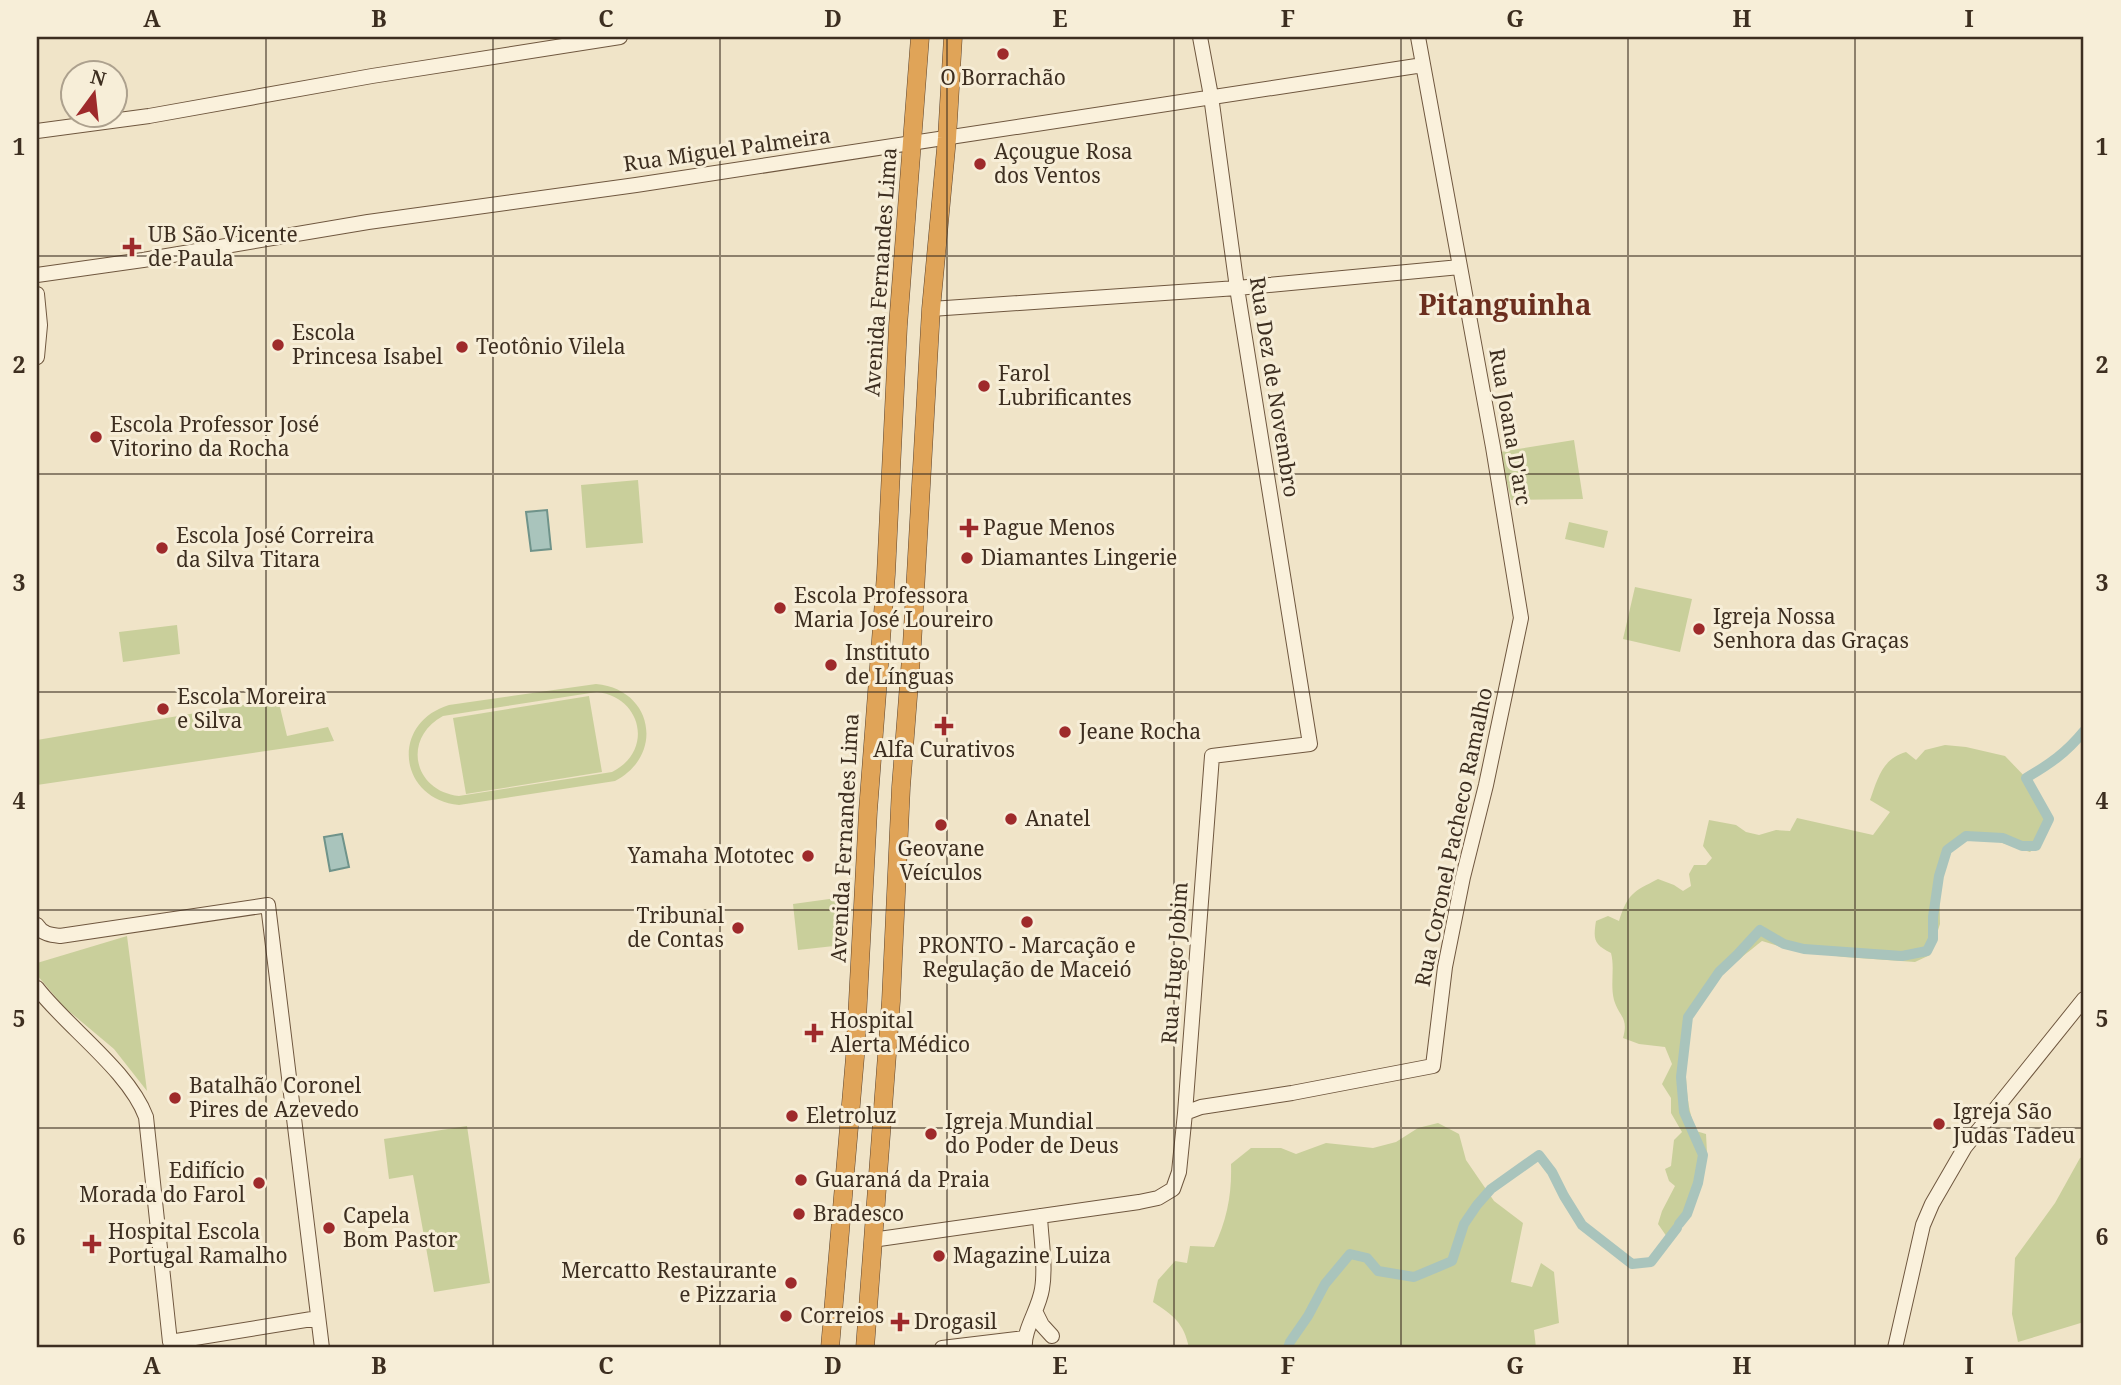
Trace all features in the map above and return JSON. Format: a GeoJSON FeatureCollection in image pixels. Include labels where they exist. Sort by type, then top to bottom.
{"type":"FeatureCollection","features":[{"type":"Feature","properties":{"kind":"highway","name":"Avenida Fernandes Lima"},"geometry":{"type":"LineString","coordinates":[[830,1348],[855,1057],[886,574],[898,326],[920,37]]}},
{"type":"Feature","properties":{"kind":"highway"},"geometry":{"type":"LineString","coordinates":[[865,1348],[891,1001],[901,787],[931,309],[947,138],[953,37]]}},
{"type":"Feature","properties":{"kind":"street"},"geometry":{"type":"LineString","coordinates":[[37,131],[149,116],[372,76],[620,37]]}},
{"type":"Feature","properties":{"kind":"street","name":"Rua Dez de Novembro"},"geometry":{"type":"LineString","coordinates":[[1200,37],[1310,744],[1212,756]]}},
{"type":"Feature","properties":{"kind":"street","name":"Rua Joana D'arc"},"geometry":{"type":"LineString","coordinates":[[1418,37],[1493,447],[1521,618]]}},
{"type":"Feature","properties":{"kind":"street","name":"Rua Miguel Palmeira"},"geometry":{"type":"LineString","coordinates":[[37,275],[368,222],[636,185],[1423,65]]}},
{"type":"Feature","properties":{"kind":"street"},"geometry":{"type":"LineString","coordinates":[[931,309],[1237,288],[1460,267]]}},
{"type":"Feature","properties":{"kind":"street"},"geometry":{"type":"LineString","coordinates":[[37,294],[40,325],[37,357]]}},
{"type":"Feature","properties":{"kind":"street","name":"Rua Coronel Pacheco Ramalho"},"geometry":{"type":"LineString","coordinates":[[1186,1106],[1201,1107],[1292,1093],[1433,1066],[1446,967],[1460,890],[1486,785],[1521,618]]}},
{"type":"Feature","properties":{"kind":"street","name":"Rua Hugo Jobim"},"geometry":{"type":"LineString","coordinates":[[1040,1216],[1158,1198],[1173,1189],[1179,1172],[1186,1106],[1212,756]]}},
{"type":"Feature","properties":{"kind":"street"},"geometry":{"type":"LineString","coordinates":[[38,928],[47,934],[60,936],[268,905],[321,1348]]}},
{"type":"Feature","properties":{"kind":"street"},"geometry":{"type":"LineString","coordinates":[[37,988],[52,1007],[107,1061],[140,1102],[146,1117],[170,1342],[318,1318]]}},
{"type":"Feature","properties":{"kind":"street"},"geometry":{"type":"LineString","coordinates":[[1895,1348],[1923,1225],[1932,1204],[1972,1138],[2084,999]]}},
{"type":"Feature","properties":{"kind":"street"},"geometry":{"type":"LineString","coordinates":[[872,1240],[1040,1216],[1043,1279],[1036,1313],[1025,1343],[942,1348]]}},
{"type":"Feature","properties":{"kind":"street"},"geometry":{"type":"LineString","coordinates":[[1036,1313],[1052,1336]]}},
{"type":"Feature","properties":{"kind":"green space"},"geometry":{"type":"Polygon","coordinates":[[[1574,440],[1583,499],[1511,500],[1500,452],[1574,440]]]}},
{"type":"Feature","properties":{"kind":"green space"},"geometry":{"type":"Polygon","coordinates":[[[638,480],[643,543],[586,548],[581,485],[638,480]]]}},
{"type":"Feature","properties":{"kind":"green space"},"geometry":{"type":"Polygon","coordinates":[[[1569,522],[1608,531],[1604,548],[1565,539],[1569,522]]]}},
{"type":"Feature","properties":{"kind":"green space"},"geometry":{"type":"Polygon","coordinates":[[[1635,587],[1692,599],[1680,652],[1623,639],[1635,587]]]}},
{"type":"Feature","properties":{"kind":"green space"},"geometry":{"type":"Polygon","coordinates":[[[177,625],[180,654],[123,662],[119,632],[177,625]]]}},
{"type":"Feature","properties":{"kind":"green space"},"geometry":{"type":"Polygon","coordinates":[[[596,684],[615,689],[630,698],[640,710],[646,725],[646,740],[641,756],[631,770],[615,781],[459,805],[439,800],[423,789],[413,775],[409,760],[410,743],[417,727],[430,714],[449,705],[596,684]],[[597,692],[443,716],[430,726],[422,737],[418,762],[431,784],[443,792],[459,796],[612,772],[625,763],[634,751],[638,739],[633,714],[612,696],[597,692]]]}},
{"type":"Feature","properties":{"kind":"green space"},"geometry":{"type":"Polygon","coordinates":[[[589,696],[602,772],[466,794],[453,718],[589,696]]]}},
{"type":"Feature","properties":{"kind":"green space"},"geometry":{"type":"Polygon","coordinates":[[[278,699],[287,736],[328,727],[334,741],[37,785],[37,740],[278,699]]]}},
{"type":"Feature","properties":{"kind":"green space"},"geometry":{"type":"Polygon","coordinates":[[[1945,745],[2005,756],[2030,782],[2049,819],[2043,840],[2030,852],[1987,838],[1957,842],[1951,846],[1939,876],[1940,924],[1930,955],[1915,962],[1791,950],[1762,941],[1714,984],[1694,1010],[1683,1040],[1690,1111],[1696,1131],[1706,1134],[1707,1153],[1683,1223],[1667,1237],[1658,1224],[1675,1186],[1669,1181],[1665,1169],[1671,1166],[1674,1140],[1682,1132],[1671,1113],[1671,1098],[1662,1084],[1672,1064],[1665,1047],[1639,1044],[1623,1038],[1624,1021],[1613,994],[1611,953],[1596,941],[1596,921],[1608,916],[1619,921],[1632,894],[1658,879],[1683,891],[1691,886],[1689,874],[1694,865],[1706,865],[1712,858],[1703,846],[1709,820],[1736,825],[1746,832],[1759,835],[1776,830],[1790,831],[1797,818],[1873,835],[1890,812],[1870,800],[1886,764],[1906,752],[1916,760],[1925,750],[1945,745]]]}},
{"type":"Feature","properties":{"kind":"green space"},"geometry":{"type":"Polygon","coordinates":[[[844,897],[843,945],[798,950],[793,904],[844,897]]]}},
{"type":"Feature","properties":{"kind":"green space"},"geometry":{"type":"Polygon","coordinates":[[[127,936],[147,1091],[114,1049],[64,1007],[37,975],[37,963],[127,936]]]}},
{"type":"Feature","properties":{"kind":"green space"},"geometry":{"type":"Polygon","coordinates":[[[1438,1123],[1459,1134],[1466,1160],[1494,1201],[1523,1223],[1511,1282],[1532,1287],[1541,1263],[1554,1272],[1559,1323],[1534,1330],[1536,1348],[1189,1348],[1177,1320],[1153,1302],[1158,1280],[1175,1261],[1187,1263],[1190,1246],[1214,1247],[1228,1207],[1231,1164],[1251,1148],[1281,1148],[1296,1154],[1326,1143],[1373,1148],[1396,1142],[1418,1128],[1438,1123]]]}},
{"type":"Feature","properties":{"kind":"green space"},"geometry":{"type":"Polygon","coordinates":[[[467,1126],[490,1283],[434,1292],[413,1175],[389,1179],[384,1139],[467,1126]]]}},
{"type":"Feature","properties":{"kind":"green space"},"geometry":{"type":"Polygon","coordinates":[[[2084,1156],[2084,1322],[2018,1342],[2012,1314],[2015,1258],[2055,1203],[2080,1158],[2084,1156]]]}},
{"type":"Feature","properties":{"kind":"water"},"geometry":{"type":"Polygon","coordinates":[[[547,510],[551,549],[531,551],[526,512],[547,510]]]}},
{"type":"Feature","properties":{"kind":"water"},"geometry":{"type":"Polygon","coordinates":[[[342,834],[349,867],[330,871],[324,837],[342,834]]]}},
{"type":"Feature","properties":{"kind":"waterway"},"geometry":{"type":"LineString","coordinates":[[1679,1224],[1687,1214],[1698,1183],[1703,1155],[1684,1112],[1681,1077],[1688,1017],[1719,972],[1760,930],[1784,944],[1804,949],[1902,956],[1927,951],[1933,939],[1939,876],[1947,850],[1966,836],[2003,838],[2022,846],[2036,846],[2049,819],[2026,778],[2057,758],[2084,731]]}},
{"type":"Feature","properties":{"kind":"waterway"},"geometry":{"type":"LineString","coordinates":[[1288,1348],[1325,1284],[1350,1254],[1367,1258],[1378,1271],[1414,1277],[1452,1261],[1464,1224],[1477,1205],[1491,1189],[1539,1155],[1552,1172],[1582,1225],[1632,1264],[1651,1262],[1677,1228]]}},
{"type":"Feature","properties":{"kind":"place","name":"O Borrachão"},"geometry":{"type":"Point","coordinates":[1003,54]}},
{"type":"Feature","properties":{"kind":"place","name":"Açougue Rosa dos Ventos"},"geometry":{"type":"Point","coordinates":[980,164]}},
{"type":"Feature","properties":{"kind":"place","name":"UB São Vicente de Paula"},"geometry":{"type":"Point","coordinates":[132,247]}},
{"type":"Feature","properties":{"kind":"place","name":"Escola Princesa Isabel"},"geometry":{"type":"Point","coordinates":[278,345]}},
{"type":"Feature","properties":{"kind":"place","name":"Teotônio Vilela"},"geometry":{"type":"Point","coordinates":[462,347]}},
{"type":"Feature","properties":{"kind":"place","name":"Farol Lubrificantes"},"geometry":{"type":"Point","coordinates":[984,386]}},
{"type":"Feature","properties":{"kind":"place","name":"Escola Professor José Vitorino da Rocha"},"geometry":{"type":"Point","coordinates":[96,437]}},
{"type":"Feature","properties":{"kind":"place","name":"Pague Menos"},"geometry":{"type":"Point","coordinates":[969,528]}},
{"type":"Feature","properties":{"kind":"place","name":"Escola José Correira da Silva Titara"},"geometry":{"type":"Point","coordinates":[162,548]}},
{"type":"Feature","properties":{"kind":"place","name":"Diamantes Lingerie"},"geometry":{"type":"Point","coordinates":[967,558]}},
{"type":"Feature","properties":{"kind":"place","name":"Escola Professora Maria José Loureiro"},"geometry":{"type":"Point","coordinates":[780,608]}},
{"type":"Feature","properties":{"kind":"place","name":"Igreja Nossa Senhora das Graças"},"geometry":{"type":"Point","coordinates":[1699,629]}},
{"type":"Feature","properties":{"kind":"place","name":"Instituto de Línguas"},"geometry":{"type":"Point","coordinates":[831,665]}},
{"type":"Feature","properties":{"kind":"place","name":"Escola Moreira e Silva"},"geometry":{"type":"Point","coordinates":[163,709]}},
{"type":"Feature","properties":{"kind":"place","name":"Alfa Curativos"},"geometry":{"type":"Point","coordinates":[944,726]}},
{"type":"Feature","properties":{"kind":"place","name":"Jeane Rocha"},"geometry":{"type":"Point","coordinates":[1065,732]}},
{"type":"Feature","properties":{"kind":"place","name":"Anatel"},"geometry":{"type":"Point","coordinates":[1011,819]}},
{"type":"Feature","properties":{"kind":"place","name":"Geovane Veículos"},"geometry":{"type":"Point","coordinates":[941,825]}},
{"type":"Feature","properties":{"kind":"place","name":"Yamaha Mototec"},"geometry":{"type":"Point","coordinates":[808,856]}},
{"type":"Feature","properties":{"kind":"place","name":"PRONTO - Marcação e Regulação de Maceió"},"geometry":{"type":"Point","coordinates":[1027,922]}},
{"type":"Feature","properties":{"kind":"place","name":"Tribunal de Contas"},"geometry":{"type":"Point","coordinates":[738,928]}},
{"type":"Feature","properties":{"kind":"place","name":"Hospital Alerta Médico"},"geometry":{"type":"Point","coordinates":[814,1033]}},
{"type":"Feature","properties":{"kind":"place","name":"Batalhão Coronel Pires de Azevedo"},"geometry":{"type":"Point","coordinates":[175,1098]}},
{"type":"Feature","properties":{"kind":"place","name":"Eletroluz"},"geometry":{"type":"Point","coordinates":[792,1116]}},
{"type":"Feature","properties":{"kind":"place","name":"Igreja São Judas Tadeu"},"geometry":{"type":"Point","coordinates":[1939,1124]}},
{"type":"Feature","properties":{"kind":"place","name":"Igreja Mundial do Poder de Deus"},"geometry":{"type":"Point","coordinates":[931,1134]}},
{"type":"Feature","properties":{"kind":"place","name":"Guaraná da Praia"},"geometry":{"type":"Point","coordinates":[801,1180]}},
{"type":"Feature","properties":{"kind":"place","name":"Edifício Morada do Farol"},"geometry":{"type":"Point","coordinates":[259,1183]}},
{"type":"Feature","properties":{"kind":"place","name":"Bradesco"},"geometry":{"type":"Point","coordinates":[799,1214]}},
{"type":"Feature","properties":{"kind":"place","name":"Capela Bom Pastor"},"geometry":{"type":"Point","coordinates":[329,1228]}},
{"type":"Feature","properties":{"kind":"place","name":"Hospital Escola Portugal Ramalho"},"geometry":{"type":"Point","coordinates":[92,1244]}},
{"type":"Feature","properties":{"kind":"place","name":"Magazine Luiza"},"geometry":{"type":"Point","coordinates":[939,1256]}},
{"type":"Feature","properties":{"kind":"place","name":"Mercatto Restaurante e Pizzaria"},"geometry":{"type":"Point","coordinates":[791,1283]}},
{"type":"Feature","properties":{"kind":"place","name":"Correios"},"geometry":{"type":"Point","coordinates":[786,1316]}},
{"type":"Feature","properties":{"kind":"place","name":"Drogasil"},"geometry":{"type":"Point","coordinates":[900,1322]}},
{"type":"Feature","properties":{"kind":"district","name":"Pitanguinha"},"geometry":{"type":"Point","coordinates":[1505,305]}}]}
